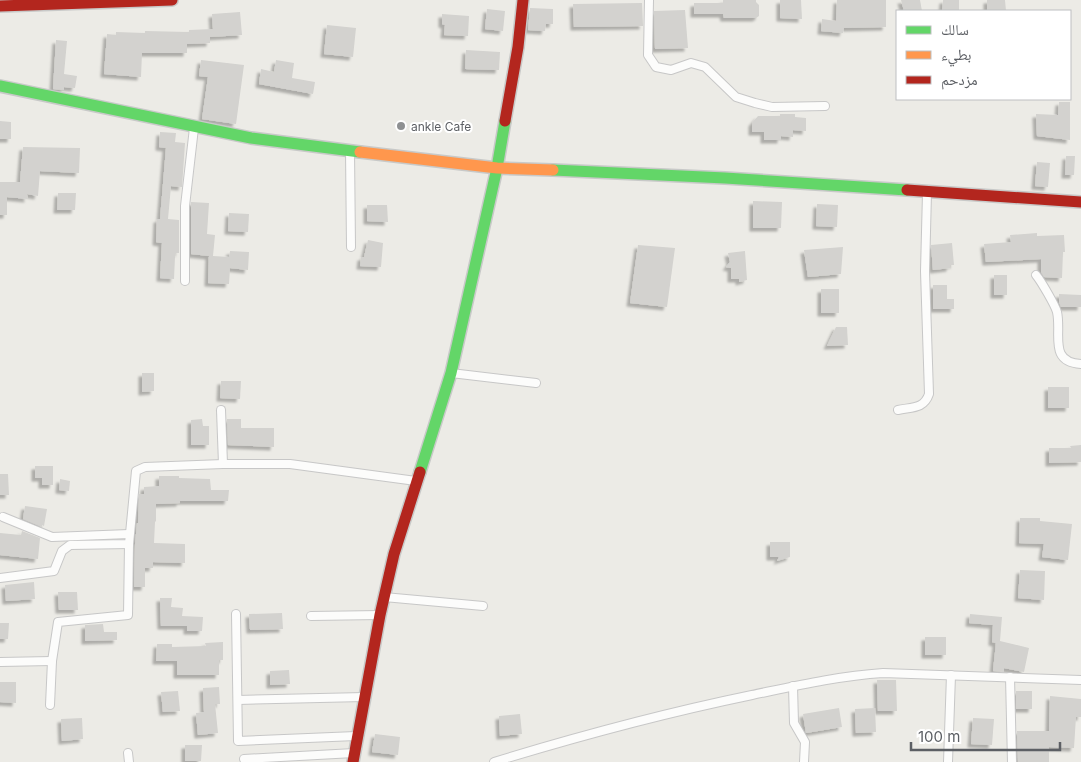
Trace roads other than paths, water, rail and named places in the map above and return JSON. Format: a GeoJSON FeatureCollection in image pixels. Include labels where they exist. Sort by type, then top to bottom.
{"type":"FeatureCollection","features":[{"type":"Feature","properties":{"kind":"main road"},"geometry":{"type":"LineString","coordinates":[[0,6],[172,0]]}},
{"type":"Feature","properties":{"kind":"main road"},"geometry":{"type":"LineString","coordinates":[[353,758],[380,615],[394,554],[451,373],[497,168],[518,47],[523,0]]}},
{"type":"Feature","properties":{"kind":"main road"},"geometry":{"type":"LineString","coordinates":[[0,86],[118,110],[194,128],[298,145],[497,168],[725,178],[1081,202]]}},
{"type":"Feature","properties":{"kind":"street"},"geometry":{"type":"LineString","coordinates":[[650,0],[648,55],[656,67],[671,70],[691,63],[705,67],[736,97],[772,107],[825,106]]}},
{"type":"Feature","properties":{"kind":"street"},"geometry":{"type":"LineString","coordinates":[[185,281],[185,206],[194,128]]}},
{"type":"Feature","properties":{"kind":"street"},"geometry":{"type":"LineString","coordinates":[[350,151],[351,247]]}},
{"type":"Feature","properties":{"kind":"street"},"geometry":{"type":"LineString","coordinates":[[898,410],[922,405],[927,402],[930,394],[925,271],[926,193]]}},
{"type":"Feature","properties":{"kind":"street"},"geometry":{"type":"LineString","coordinates":[[1036,275],[1044,284],[1056,310],[1059,350],[1062,357],[1068,362],[1081,364]]}},
{"type":"Feature","properties":{"kind":"street"},"geometry":{"type":"LineString","coordinates":[[451,373],[536,383]]}},
{"type":"Feature","properties":{"kind":"street"},"geometry":{"type":"LineString","coordinates":[[221,410],[223,464]]}},
{"type":"Feature","properties":{"kind":"street"},"geometry":{"type":"LineString","coordinates":[[50,705],[52,661],[58,622],[128,615],[129,534],[136,471],[145,467],[290,464],[416,481]]}},
{"type":"Feature","properties":{"kind":"street"},"geometry":{"type":"LineString","coordinates":[[3,517],[52,537],[129,534]]}},
{"type":"Feature","properties":{"kind":"street"},"geometry":{"type":"LineString","coordinates":[[0,578],[54,570],[62,551],[70,545],[129,544]]}},
{"type":"Feature","properties":{"kind":"street"},"geometry":{"type":"LineString","coordinates":[[384,597],[483,606]]}},
{"type":"Feature","properties":{"kind":"street"},"geometry":{"type":"LineString","coordinates":[[236,614],[238,738],[240,742],[356,736]]}},
{"type":"Feature","properties":{"kind":"street"},"geometry":{"type":"LineString","coordinates":[[310,616],[380,615]]}},
{"type":"Feature","properties":{"kind":"street"},"geometry":{"type":"LineString","coordinates":[[0,662],[52,661]]}},
{"type":"Feature","properties":{"kind":"street"},"geometry":{"type":"LineString","coordinates":[[497,761],[713,703],[850,675],[883,673],[1081,680]]}},
{"type":"Feature","properties":{"kind":"street"},"geometry":{"type":"LineString","coordinates":[[948,762],[951,675]]}},
{"type":"Feature","properties":{"kind":"street"},"geometry":{"type":"LineString","coordinates":[[1010,677],[1012,762]]}},
{"type":"Feature","properties":{"kind":"street"},"geometry":{"type":"LineString","coordinates":[[793,686],[794,723],[805,742],[804,762]]}},
{"type":"Feature","properties":{"kind":"street"},"geometry":{"type":"LineString","coordinates":[[238,700],[364,697]]}},
{"type":"Feature","properties":{"kind":"street"},"geometry":{"type":"LineString","coordinates":[[128,753],[128,762]]}},
{"type":"Feature","properties":{"kind":"street"},"geometry":{"type":"LineString","coordinates":[[244,760],[353,758]]}},
{"type":"Feature","properties":{"kind":"place","name":"ankle Cafe"},"geometry":{"type":"Point","coordinates":[401,126]}}]}
